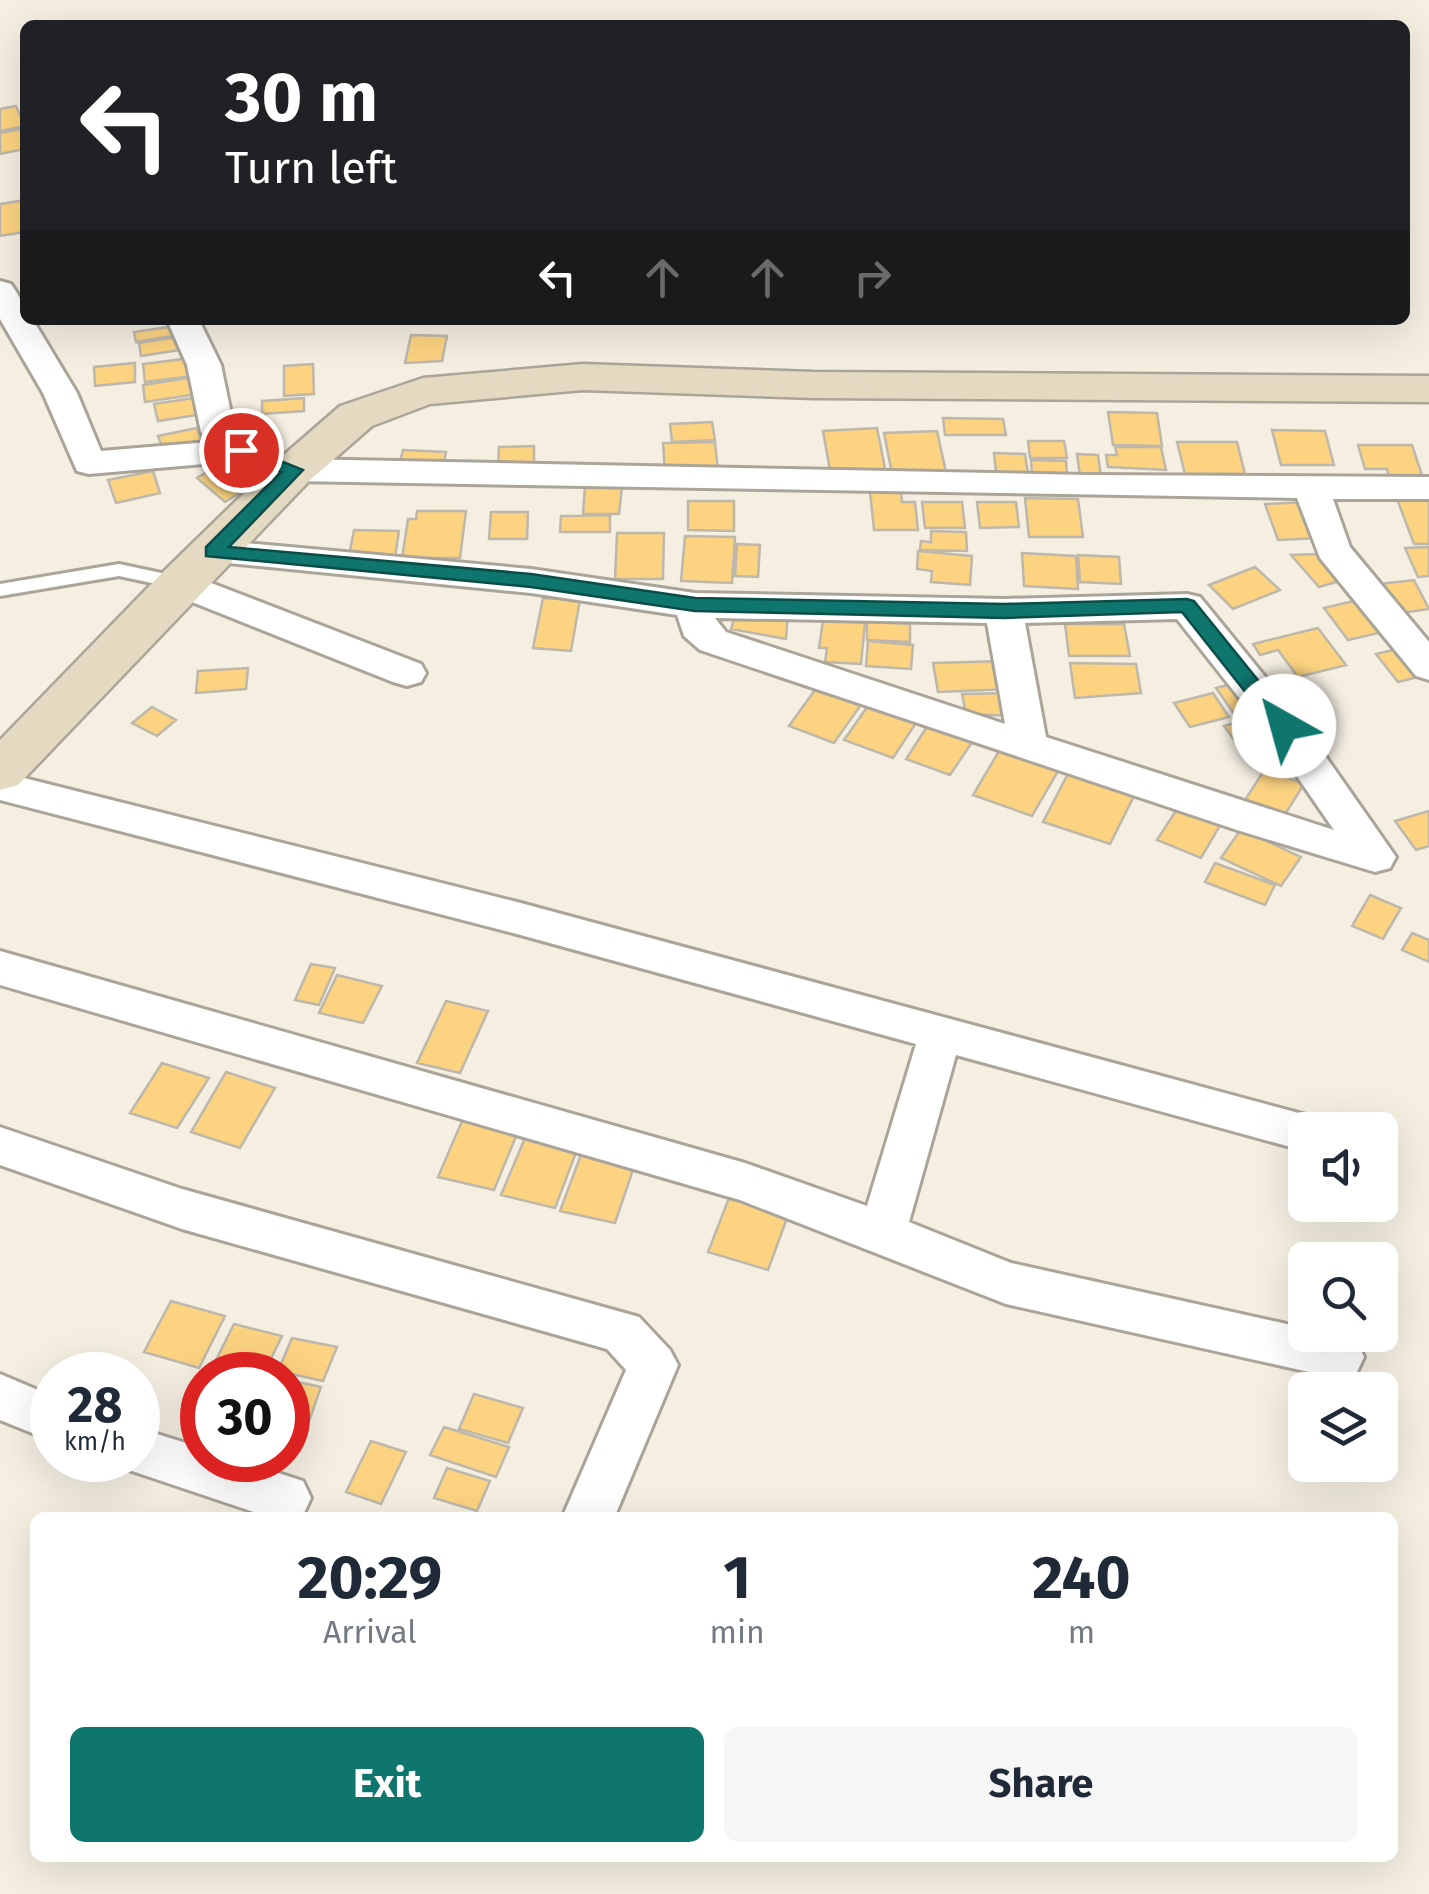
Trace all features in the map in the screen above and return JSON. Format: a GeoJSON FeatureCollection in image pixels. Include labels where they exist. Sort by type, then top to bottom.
{"type":"FeatureCollection","features":[{"type":"Feature","properties":{"kind":"street"},"geometry":{"type":"LineString","coordinates":[[0,292],[60,393],[89,462],[241,450]]}},
{"type":"Feature","properties":{"kind":"street"},"geometry":{"type":"LineString","coordinates":[[185,325],[204,365],[218,432],[241,450],[294,470],[602,479],[1429,488]]}},
{"type":"Feature","properties":{"kind":"street"},"geometry":{"type":"LineString","coordinates":[[0,772],[294,470],[356,416],[423,391],[583,377],[814,385],[1429,389]]}},
{"type":"Feature","properties":{"kind":"street"},"geometry":{"type":"LineString","coordinates":[[1311,488],[1333,550],[1429,667]]}},
{"type":"Feature","properties":{"kind":"street"},"geometry":{"type":"LineString","coordinates":[[212,552],[531,581],[695,605],[1004,611],[1187,606],[1284,726],[1374,857],[713,640],[697,627],[695,605]]}},
{"type":"Feature","properties":{"kind":"street"},"geometry":{"type":"LineString","coordinates":[[180,583],[407,673]]}},
{"type":"Feature","properties":{"kind":"street"},"geometry":{"type":"LineString","coordinates":[[1004,611],[1028,744]]}},
{"type":"Feature","properties":{"kind":"street"},"geometry":{"type":"LineString","coordinates":[[0,786],[517,918],[1288,1127]]}},
{"type":"Feature","properties":{"kind":"street"},"geometry":{"type":"LineString","coordinates":[[0,968],[745,1182],[884,1232],[1006,1283],[1340,1358]]}},
{"type":"Feature","properties":{"kind":"street"},"geometry":{"type":"LineString","coordinates":[[884,1232],[940,1035]]}},
{"type":"Feature","properties":{"kind":"street"},"geometry":{"type":"LineString","coordinates":[[0,1146],[182,1210],[622,1332],[653,1365],[591,1512]]}},
{"type":"Feature","properties":{"kind":"street"},"geometry":{"type":"LineString","coordinates":[[0,1396],[30,1409]]}},
{"type":"Feature","properties":{"kind":"street"},"geometry":{"type":"LineString","coordinates":[[160,1458],[285,1498]]}},
{"type":"Feature","properties":{"kind":"lane"},"geometry":{"type":"LineString","coordinates":[[0,590],[119,570],[180,583]]}},
{"type":"Feature","properties":{"kind":"building"},"geometry":{"type":"Polygon","coordinates":[[[16,106],[20,127],[0,131],[0,109],[16,106]]]}},
{"type":"Feature","properties":{"kind":"building"},"geometry":{"type":"Polygon","coordinates":[[[20,129],[20,150],[0,154],[0,133],[20,129]]]}},
{"type":"Feature","properties":{"kind":"building"},"geometry":{"type":"Polygon","coordinates":[[[20,201],[20,233],[0,236],[0,204],[20,201]]]}},
{"type":"Feature","properties":{"kind":"building"},"geometry":{"type":"Polygon","coordinates":[[[175,326],[178,335],[136,342],[134,332],[175,326]]]}},
{"type":"Feature","properties":{"kind":"building"},"geometry":{"type":"Polygon","coordinates":[[[411,335],[447,336],[442,361],[405,363],[411,335]]]}},
{"type":"Feature","properties":{"kind":"building"},"geometry":{"type":"Polygon","coordinates":[[[183,336],[186,349],[141,356],[139,343],[183,336]]]}},
{"type":"Feature","properties":{"kind":"building"},"geometry":{"type":"Polygon","coordinates":[[[191,358],[193,376],[145,382],[143,364],[191,358]]]}},
{"type":"Feature","properties":{"kind":"building"},"geometry":{"type":"Polygon","coordinates":[[[135,363],[135,382],[95,386],[94,367],[135,363]]]}},
{"type":"Feature","properties":{"kind":"building"},"geometry":{"type":"Polygon","coordinates":[[[313,364],[314,394],[284,396],[284,366],[313,364]]]}},
{"type":"Feature","properties":{"kind":"building"},"geometry":{"type":"Polygon","coordinates":[[[195,377],[198,394],[145,402],[143,385],[195,377]]]}},
{"type":"Feature","properties":{"kind":"building"},"geometry":{"type":"Polygon","coordinates":[[[206,396],[210,413],[158,421],[154,404],[206,396]]]}},
{"type":"Feature","properties":{"kind":"building"},"geometry":{"type":"Polygon","coordinates":[[[304,398],[304,411],[262,414],[262,401],[304,398]]]}},
{"type":"Feature","properties":{"kind":"building"},"geometry":{"type":"Polygon","coordinates":[[[1108,412],[1157,413],[1162,446],[1113,445],[1108,412]]]}},
{"type":"Feature","properties":{"kind":"building"},"geometry":{"type":"Polygon","coordinates":[[[943,418],[1003,419],[1006,435],[945,435],[943,418]]]}},
{"type":"Feature","properties":{"kind":"building"},"geometry":{"type":"Polygon","coordinates":[[[712,422],[715,440],[672,442],[670,424],[712,422]]]}},
{"type":"Feature","properties":{"kind":"building"},"geometry":{"type":"Polygon","coordinates":[[[197,428],[203,443],[164,452],[158,436],[197,428]]]}},
{"type":"Feature","properties":{"kind":"building"},"geometry":{"type":"Polygon","coordinates":[[[877,428],[886,473],[831,476],[823,431],[877,428]]]}},
{"type":"Feature","properties":{"kind":"building"},"geometry":{"type":"Polygon","coordinates":[[[1272,430],[1325,431],[1334,465],[1281,465],[1272,430]]]}},
{"type":"Feature","properties":{"kind":"building"},"geometry":{"type":"Polygon","coordinates":[[[937,431],[946,472],[892,474],[884,433],[937,431]]]}},
{"type":"Feature","properties":{"kind":"building"},"geometry":{"type":"Polygon","coordinates":[[[1028,441],[1064,441],[1067,458],[1030,458],[1028,441]]]}},
{"type":"Feature","properties":{"kind":"building"},"geometry":{"type":"Polygon","coordinates":[[[715,442],[718,470],[665,472],[663,443],[715,442]]]}},
{"type":"Feature","properties":{"kind":"building"},"geometry":{"type":"Polygon","coordinates":[[[1177,442],[1237,442],[1245,474],[1185,474],[1177,442]]]}},
{"type":"Feature","properties":{"kind":"building"},"geometry":{"type":"Polygon","coordinates":[[[1358,445],[1412,445],[1423,478],[1389,478],[1387,469],[1365,469],[1358,445]]]}},
{"type":"Feature","properties":{"kind":"building"},"geometry":{"type":"Polygon","coordinates":[[[534,446],[534,472],[498,472],[499,447],[534,446]]]}},
{"type":"Feature","properties":{"kind":"building"},"geometry":{"type":"Polygon","coordinates":[[[1115,447],[1161,447],[1166,470],[1108,467],[1106,455],[1117,455],[1115,447]]]}},
{"type":"Feature","properties":{"kind":"building"},"geometry":{"type":"Polygon","coordinates":[[[403,450],[446,452],[443,467],[399,465],[403,450]]]}},
{"type":"Feature","properties":{"kind":"building"},"geometry":{"type":"Polygon","coordinates":[[[994,453],[1025,454],[1028,473],[996,472],[994,453]]]}},
{"type":"Feature","properties":{"kind":"building"},"geometry":{"type":"Polygon","coordinates":[[[1077,454],[1098,455],[1101,477],[1080,476],[1077,454]]]}},
{"type":"Feature","properties":{"kind":"building"},"geometry":{"type":"Polygon","coordinates":[[[1031,460],[1066,461],[1067,474],[1032,473],[1031,460]]]}},
{"type":"Feature","properties":{"kind":"building"},"geometry":{"type":"Polygon","coordinates":[[[212,469],[246,489],[225,502],[197,478],[212,469]]]}},
{"type":"Feature","properties":{"kind":"building"},"geometry":{"type":"Polygon","coordinates":[[[153,471],[160,493],[116,503],[108,480],[153,471]]]}},
{"type":"Feature","properties":{"kind":"building"},"geometry":{"type":"Polygon","coordinates":[[[585,486],[622,487],[619,514],[583,514],[585,486]]]}},
{"type":"Feature","properties":{"kind":"building"},"geometry":{"type":"Polygon","coordinates":[[[901,491],[902,502],[915,502],[918,530],[874,530],[870,492],[901,491]]]}},
{"type":"Feature","properties":{"kind":"building"},"geometry":{"type":"Polygon","coordinates":[[[1025,498],[1078,499],[1083,537],[1029,537],[1025,498]]]}},
{"type":"Feature","properties":{"kind":"building"},"geometry":{"type":"Polygon","coordinates":[[[1397,499],[1429,499],[1429,544],[1414,544],[1397,499]]]}},
{"type":"Feature","properties":{"kind":"building"},"geometry":{"type":"Polygon","coordinates":[[[688,501],[734,501],[734,531],[688,530],[688,501]]]}},
{"type":"Feature","properties":{"kind":"building"},"geometry":{"type":"Polygon","coordinates":[[[922,502],[962,502],[965,528],[925,528],[922,502]]]}},
{"type":"Feature","properties":{"kind":"building"},"geometry":{"type":"Polygon","coordinates":[[[977,502],[1016,502],[1019,527],[980,528],[977,502]]]}},
{"type":"Feature","properties":{"kind":"building"},"geometry":{"type":"Polygon","coordinates":[[[1307,502],[1319,538],[1278,540],[1265,504],[1307,502]]]}},
{"type":"Feature","properties":{"kind":"building"},"geometry":{"type":"Polygon","coordinates":[[[417,511],[466,511],[460,558],[402,558],[408,519],[416,519],[417,511]]]}},
{"type":"Feature","properties":{"kind":"building"},"geometry":{"type":"Polygon","coordinates":[[[491,512],[528,512],[527,539],[489,539],[491,512]]]}},
{"type":"Feature","properties":{"kind":"building"},"geometry":{"type":"Polygon","coordinates":[[[610,515],[610,532],[560,532],[561,516],[610,515]]]}},
{"type":"Feature","properties":{"kind":"building"},"geometry":{"type":"Polygon","coordinates":[[[354,530],[399,531],[395,557],[349,556],[354,530]]]}},
{"type":"Feature","properties":{"kind":"building"},"geometry":{"type":"Polygon","coordinates":[[[931,531],[966,532],[967,551],[920,550],[921,541],[931,542],[931,531]]]}},
{"type":"Feature","properties":{"kind":"building"},"geometry":{"type":"Polygon","coordinates":[[[617,533],[664,533],[663,579],[615,579],[617,533]]]}},
{"type":"Feature","properties":{"kind":"building"},"geometry":{"type":"Polygon","coordinates":[[[685,536],[735,537],[732,583],[681,581],[685,536]]]}},
{"type":"Feature","properties":{"kind":"building"},"geometry":{"type":"Polygon","coordinates":[[[737,544],[760,545],[758,577],[735,576],[737,544]]]}},
{"type":"Feature","properties":{"kind":"building"},"geometry":{"type":"Polygon","coordinates":[[[1429,547],[1429,576],[1418,577],[1405,548],[1429,547]]]}},
{"type":"Feature","properties":{"kind":"building"},"geometry":{"type":"Polygon","coordinates":[[[918,551],[972,556],[970,585],[931,582],[932,571],[917,569],[918,551]]]}},
{"type":"Feature","properties":{"kind":"building"},"geometry":{"type":"Polygon","coordinates":[[[1022,553],[1076,556],[1078,589],[1024,586],[1022,553]]]}},
{"type":"Feature","properties":{"kind":"building"},"geometry":{"type":"Polygon","coordinates":[[[1320,554],[1343,580],[1319,587],[1291,555],[1320,554]]]}},
{"type":"Feature","properties":{"kind":"building"},"geometry":{"type":"Polygon","coordinates":[[[1078,555],[1119,557],[1121,584],[1080,582],[1078,555]]]}},
{"type":"Feature","properties":{"kind":"building"},"geometry":{"type":"Polygon","coordinates":[[[1255,567],[1280,590],[1233,609],[1209,585],[1255,567]]]}},
{"type":"Feature","properties":{"kind":"building"},"geometry":{"type":"Polygon","coordinates":[[[1414,580],[1429,609],[1401,613],[1371,585],[1414,580]]]}},
{"type":"Feature","properties":{"kind":"building"},"geometry":{"type":"Polygon","coordinates":[[[543,598],[580,600],[571,651],[533,648],[543,598]]]}},
{"type":"Feature","properties":{"kind":"building"},"geometry":{"type":"Polygon","coordinates":[[[1362,599],[1387,631],[1348,640],[1324,608],[1362,599]]]}},
{"type":"Feature","properties":{"kind":"building"},"geometry":{"type":"Polygon","coordinates":[[[737,610],[788,612],[786,639],[731,629],[737,610]]]}},
{"type":"Feature","properties":{"kind":"building"},"geometry":{"type":"Polygon","coordinates":[[[823,620],[865,623],[861,664],[825,662],[827,648],[819,648],[823,620]]]}},
{"type":"Feature","properties":{"kind":"building"},"geometry":{"type":"Polygon","coordinates":[[[867,621],[910,624],[910,642],[867,640],[867,621]]]}},
{"type":"Feature","properties":{"kind":"building"},"geometry":{"type":"Polygon","coordinates":[[[1065,624],[1124,624],[1130,656],[1069,656],[1065,624]]]}},
{"type":"Feature","properties":{"kind":"building"},"geometry":{"type":"Polygon","coordinates":[[[1318,628],[1346,665],[1298,677],[1278,650],[1260,655],[1253,644],[1318,628]]]}},
{"type":"Feature","properties":{"kind":"building"},"geometry":{"type":"Polygon","coordinates":[[[868,641],[913,645],[911,669],[866,666],[868,641]]]}},
{"type":"Feature","properties":{"kind":"building"},"geometry":{"type":"Polygon","coordinates":[[[1401,648],[1422,676],[1398,682],[1376,654],[1401,648]]]}},
{"type":"Feature","properties":{"kind":"building"},"geometry":{"type":"Polygon","coordinates":[[[1003,661],[1009,689],[938,692],[933,663],[1003,661]]]}},
{"type":"Feature","properties":{"kind":"building"},"geometry":{"type":"Polygon","coordinates":[[[1070,663],[1136,664],[1141,693],[1075,698],[1070,663]]]}},
{"type":"Feature","properties":{"kind":"building"},"geometry":{"type":"Polygon","coordinates":[[[248,668],[246,689],[196,693],[198,671],[248,668]]]}},
{"type":"Feature","properties":{"kind":"building"},"geometry":{"type":"Polygon","coordinates":[[[1240,682],[1260,709],[1235,715],[1216,688],[1240,682]]]}},
{"type":"Feature","properties":{"kind":"building"},"geometry":{"type":"Polygon","coordinates":[[[820,683],[865,699],[834,743],[789,726],[820,683]]]}},
{"type":"Feature","properties":{"kind":"building"},"geometry":{"type":"Polygon","coordinates":[[[1012,693],[1012,716],[966,714],[962,694],[1012,693]]]}},
{"type":"Feature","properties":{"kind":"building"},"geometry":{"type":"Polygon","coordinates":[[[1213,693],[1229,717],[1190,727],[1174,703],[1213,693]]]}},
{"type":"Feature","properties":{"kind":"building"},"geometry":{"type":"Polygon","coordinates":[[[870,703],[918,720],[893,758],[844,740],[870,703]]]}},
{"type":"Feature","properties":{"kind":"building"},"geometry":{"type":"Polygon","coordinates":[[[152,707],[176,720],[157,736],[132,723],[152,707]]]}},
{"type":"Feature","properties":{"kind":"building"},"geometry":{"type":"Polygon","coordinates":[[[1266,715],[1284,740],[1243,752],[1224,726],[1266,715]]]}},
{"type":"Feature","properties":{"kind":"building"},"geometry":{"type":"Polygon","coordinates":[[[930,722],[975,738],[950,775],[906,759],[930,722]]]}},
{"type":"Feature","properties":{"kind":"building"},"geometry":{"type":"Polygon","coordinates":[[[1002,746],[1061,766],[1032,816],[973,795],[1002,746]]]}},
{"type":"Feature","properties":{"kind":"building"},"geometry":{"type":"Polygon","coordinates":[[[1072,766],[1138,788],[1110,844],[1043,822],[1072,766]]]}},
{"type":"Feature","properties":{"kind":"building"},"geometry":{"type":"Polygon","coordinates":[[[1265,769],[1304,784],[1284,816],[1245,800],[1265,769]]]}},
{"type":"Feature","properties":{"kind":"building"},"geometry":{"type":"Polygon","coordinates":[[[1179,806],[1222,822],[1201,858],[1157,840],[1179,806]]]}},
{"type":"Feature","properties":{"kind":"building"},"geometry":{"type":"Polygon","coordinates":[[[1429,811],[1429,846],[1416,850],[1395,821],[1429,811]]]}},
{"type":"Feature","properties":{"kind":"building"},"geometry":{"type":"Polygon","coordinates":[[[1241,829],[1301,857],[1281,886],[1221,858],[1241,829]]]}},
{"type":"Feature","properties":{"kind":"building"},"geometry":{"type":"Polygon","coordinates":[[[1215,863],[1275,885],[1265,905],[1205,882],[1215,863]]]}},
{"type":"Feature","properties":{"kind":"building"},"geometry":{"type":"Polygon","coordinates":[[[1370,895],[1401,908],[1383,939],[1352,926],[1370,895]]]}},
{"type":"Feature","properties":{"kind":"building"},"geometry":{"type":"Polygon","coordinates":[[[1412,933],[1429,940],[1429,962],[1402,950],[1412,933]]]}},
{"type":"Feature","properties":{"kind":"building"},"geometry":{"type":"Polygon","coordinates":[[[311,964],[335,968],[319,1005],[295,1000],[311,964]]]}},
{"type":"Feature","properties":{"kind":"building"},"geometry":{"type":"Polygon","coordinates":[[[337,975],[382,986],[363,1023],[319,1013],[337,975]]]}},
{"type":"Feature","properties":{"kind":"building"},"geometry":{"type":"Polygon","coordinates":[[[446,1001],[488,1011],[460,1073],[417,1063],[446,1001]]]}},
{"type":"Feature","properties":{"kind":"building"},"geometry":{"type":"Polygon","coordinates":[[[162,1063],[209,1078],[177,1128],[130,1113],[162,1063]]]}},
{"type":"Feature","properties":{"kind":"building"},"geometry":{"type":"Polygon","coordinates":[[[226,1072],[275,1088],[240,1148],[191,1132],[226,1072]]]}},
{"type":"Feature","properties":{"kind":"building"},"geometry":{"type":"Polygon","coordinates":[[[462,1121],[517,1134],[494,1190],[438,1177],[462,1121]]]}},
{"type":"Feature","properties":{"kind":"building"},"geometry":{"type":"Polygon","coordinates":[[[525,1138],[577,1150],[555,1208],[501,1195],[525,1138]]]}},
{"type":"Feature","properties":{"kind":"building"},"geometry":{"type":"Polygon","coordinates":[[[582,1152],[635,1164],[615,1223],[560,1211],[582,1152]]]}},
{"type":"Feature","properties":{"kind":"building"},"geometry":{"type":"Polygon","coordinates":[[[731,1193],[790,1210],[768,1270],[708,1252],[731,1193]]]}},
{"type":"Feature","properties":{"kind":"building"},"geometry":{"type":"Polygon","coordinates":[[[171,1301],[225,1316],[207,1352],[180,1352],[180,1362],[160,1357],[160,1352],[144,1352],[171,1301]]]}},
{"type":"Feature","properties":{"kind":"building"},"geometry":{"type":"Polygon","coordinates":[[[234,1324],[282,1336],[274,1352],[220,1352],[234,1324]]]}},
{"type":"Feature","properties":{"kind":"building"},"geometry":{"type":"Polygon","coordinates":[[[292,1338],[337,1347],[323,1381],[310,1378],[310,1352],[286,1352],[292,1338]]]}},
{"type":"Feature","properties":{"kind":"building"},"geometry":{"type":"Polygon","coordinates":[[[310,1385],[321,1387],[310,1418],[310,1385]]]}},
{"type":"Feature","properties":{"kind":"building"},"geometry":{"type":"Polygon","coordinates":[[[474,1394],[523,1408],[508,1443],[459,1429],[474,1394]]]}},
{"type":"Feature","properties":{"kind":"building"},"geometry":{"type":"Polygon","coordinates":[[[444,1427],[509,1447],[496,1477],[430,1455],[444,1427]]]}},
{"type":"Feature","properties":{"kind":"building"},"geometry":{"type":"Polygon","coordinates":[[[371,1441],[406,1452],[381,1504],[346,1492],[371,1441]]]}},
{"type":"Feature","properties":{"kind":"building"},"geometry":{"type":"Polygon","coordinates":[[[447,1468],[490,1481],[477,1511],[434,1498],[447,1468]]]}},
{"type":"Feature","properties":{"kind":"route"},"geometry":{"type":"LineString","coordinates":[[241,450],[294,470],[212,552],[531,581],[695,605],[1004,611],[1187,606],[1284,726]]}}]}
